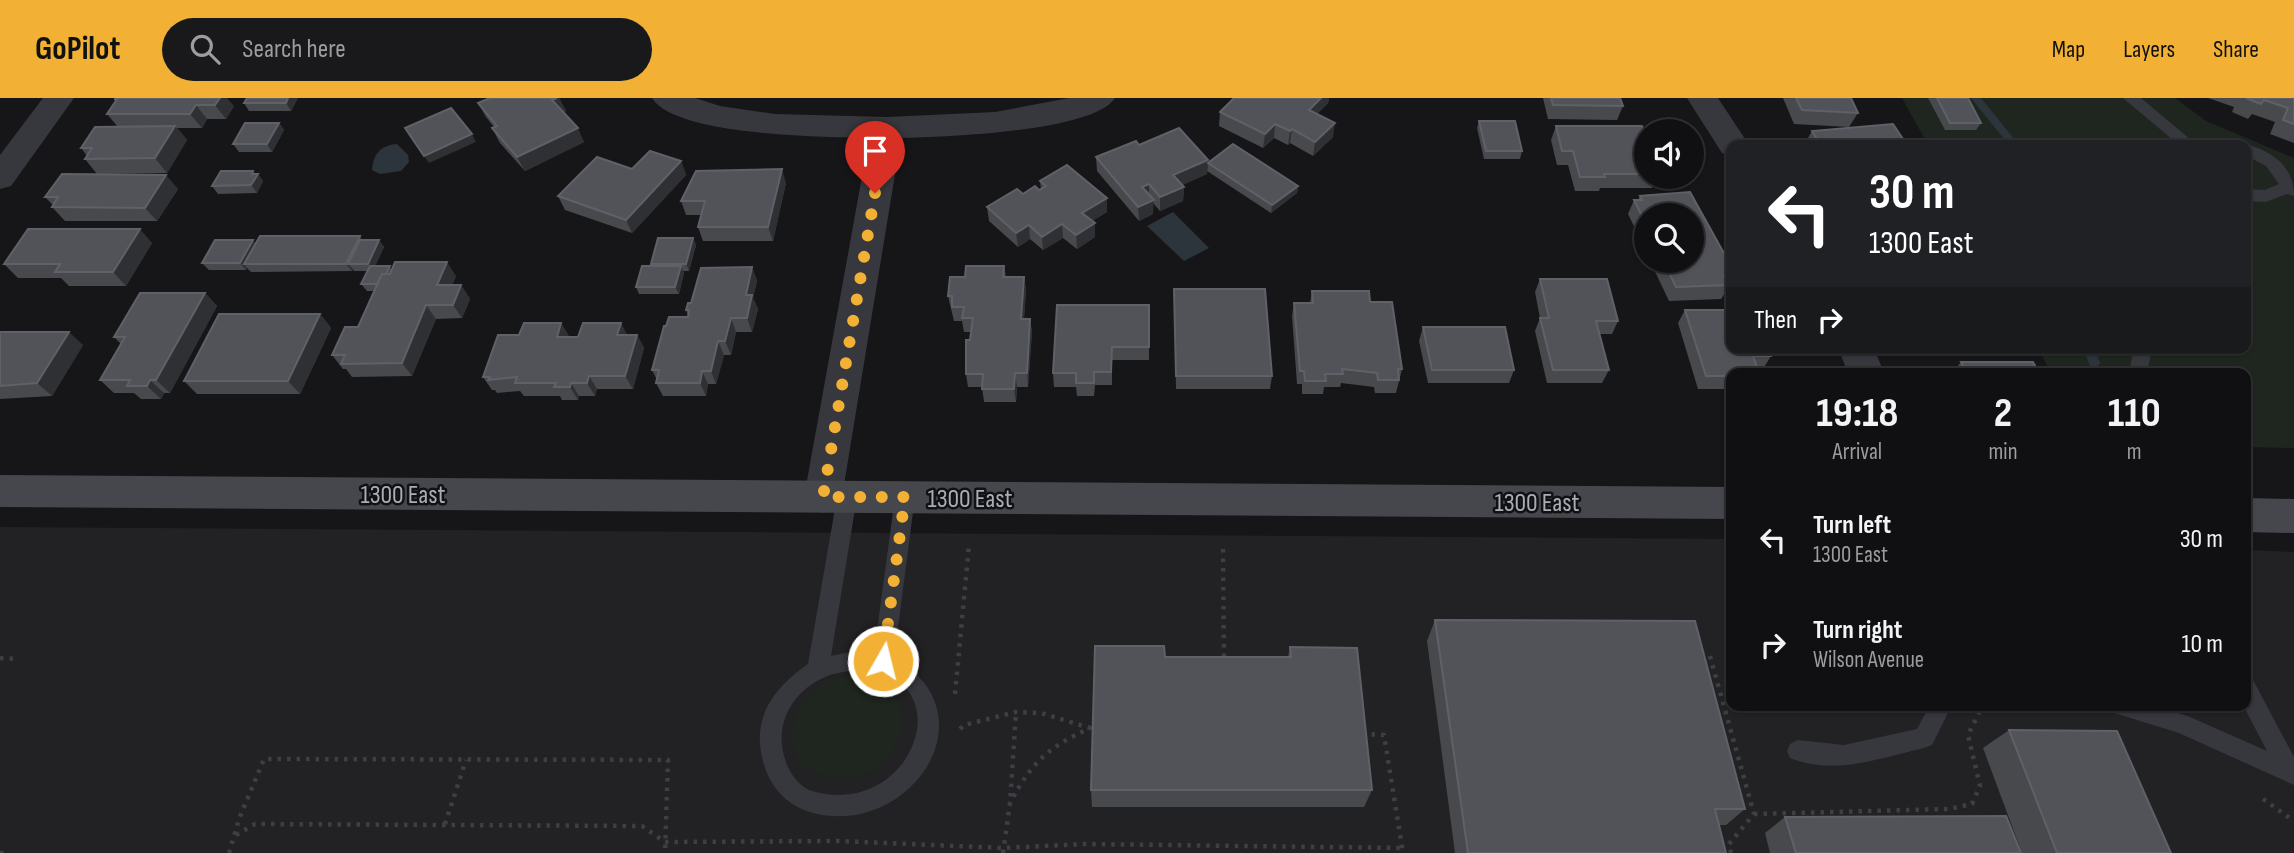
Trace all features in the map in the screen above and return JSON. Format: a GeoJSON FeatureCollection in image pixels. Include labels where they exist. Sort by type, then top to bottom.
{"type":"FeatureCollection","features":[{"type":"Feature","properties":{"kind":"main road","name":"1300 East"},"geometry":{"type":"LineString","coordinates":[[0,491],[1726,503]]}},
{"type":"Feature","properties":{"kind":"main road"},"geometry":{"type":"LineString","coordinates":[[2251,514],[2294,516]]}},
{"type":"Feature","properties":{"kind":"street"},"geometry":{"type":"LineString","coordinates":[[0,178],[59,98]]}},
{"type":"Feature","properties":{"kind":"street"},"geometry":{"type":"LineString","coordinates":[[667,98],[717,116],[812,126],[887,128],[1018,119],[1060,111],[1100,98]]}},
{"type":"Feature","properties":{"kind":"street"},"geometry":{"type":"LineString","coordinates":[[1702,98],[1729,140]]}},
{"type":"Feature","properties":{"kind":"street"},"geometry":{"type":"LineString","coordinates":[[835,497],[887,128]]}},
{"type":"Feature","properties":{"kind":"lane"},"geometry":{"type":"LineString","coordinates":[[2131,98],[2183,140]]}},
{"type":"Feature","properties":{"kind":"lane"},"geometry":{"type":"LineString","coordinates":[[2251,151],[2259,153],[2275,165],[2291,189],[2266,196],[2251,195]]}},
{"type":"Feature","properties":{"kind":"lane"},"geometry":{"type":"LineString","coordinates":[[818,669],[835,497]]}},
{"type":"Feature","properties":{"kind":"lane"},"geometry":{"type":"LineString","coordinates":[[883,661],[905,497]]}},
{"type":"Feature","properties":{"kind":"lane"},"geometry":{"type":"LineString","coordinates":[[862,658],[883,661],[902,670],[922,691],[930,722],[925,749],[918,763],[900,785],[871,802],[834,808],[798,797],[777,773],[770,748],[778,704],[795,685],[818,669],[836,662],[862,658]]}},
{"type":"Feature","properties":{"kind":"lane"},"geometry":{"type":"LineString","coordinates":[[2251,698],[2292,775]]}},
{"type":"Feature","properties":{"kind":"lane"},"geometry":{"type":"LineString","coordinates":[[1798,751],[1844,757],[1924,738],[1938,711]]}},
{"type":"Feature","properties":{"kind":"lane"},"geometry":{"type":"LineString","coordinates":[[2139,711],[2182,724],[2292,775]]}},
{"type":"Feature","properties":{"kind":"path"},"geometry":{"type":"LineString","coordinates":[[949,688],[953,697],[969,545]]}},
{"type":"Feature","properties":{"kind":"path"},"geometry":{"type":"LineString","coordinates":[[1223,549],[1224,664]]}},
{"type":"Feature","properties":{"kind":"path"},"geometry":{"type":"LineString","coordinates":[[1710,656],[1754,814]]}},
{"type":"Feature","properties":{"kind":"path"},"geometry":{"type":"LineString","coordinates":[[0,658],[16,659]]}},
{"type":"Feature","properties":{"kind":"path"},"geometry":{"type":"LineString","coordinates":[[1731,853],[1729,844],[1754,814],[1949,809],[1972,804],[1980,786],[1968,735],[1980,711]]}},
{"type":"Feature","properties":{"kind":"path"},"geometry":{"type":"LineString","coordinates":[[1003,850],[1010,803],[1016,712]]}},
{"type":"Feature","properties":{"kind":"path"},"geometry":{"type":"LineString","coordinates":[[956,734],[964,725],[1016,712],[1041,713],[1090,728],[1054,744],[1030,765],[1010,803]]}},
{"type":"Feature","properties":{"kind":"path"},"geometry":{"type":"LineString","coordinates":[[236,835],[255,824],[642,826],[665,842],[839,841],[1003,850],[1086,844],[1403,851],[1384,735],[1357,734]]}},
{"type":"Feature","properties":{"kind":"path"},"geometry":{"type":"LineString","coordinates":[[229,853],[239,819],[264,760],[668,760],[665,853]]}},
{"type":"Feature","properties":{"kind":"path"},"geometry":{"type":"LineString","coordinates":[[445,824],[466,760]]}},
{"type":"Feature","properties":{"kind":"path"},"geometry":{"type":"LineString","coordinates":[[839,841],[852,834]]}},
{"type":"Feature","properties":{"kind":"shaded area"},"geometry":{"type":"Polygon","coordinates":[[[1902,98],[2175,98],[2206,121],[2294,158],[2294,448],[2251,447],[2251,368],[2048,368],[2041,354],[2251,354],[2251,140],[1925,140],[1902,98]]]}},
{"type":"Feature","properties":{"kind":"shaded area"},"geometry":{"type":"Polygon","coordinates":[[[397,144],[408,155],[409,162],[401,171],[380,174],[372,170],[379,151],[386,146],[397,144]]]}},
{"type":"Feature","properties":{"kind":"shaded area"},"geometry":{"type":"Polygon","coordinates":[[[1173,212],[1209,248],[1184,261],[1147,226],[1173,212]]]}},
{"type":"Feature","properties":{"kind":"shaded area"},"geometry":{"type":"Polygon","coordinates":[[[0,527],[1726,539],[1726,711],[2251,711],[2251,550],[2294,552],[2294,853],[0,853],[0,527]]]}},
{"type":"Feature","properties":{"kind":"shaded area"},"geometry":{"type":"Polygon","coordinates":[[[857,675],[883,684],[898,700],[903,720],[898,741],[886,759],[867,773],[843,779],[816,773],[803,765],[795,754],[792,741],[797,714],[814,690],[825,682],[857,675]]]}},
{"type":"Feature","properties":{"kind":"building"},"geometry":{"type":"Polygon","coordinates":[[[115,98],[220,98],[215,105],[196,105],[190,114],[107,114],[117,99],[115,98]]]}},
{"type":"Feature","properties":{"kind":"building"},"geometry":{"type":"Polygon","coordinates":[[[247,98],[288,98],[286,103],[244,103],[247,98]]]}},
{"type":"Feature","properties":{"kind":"building"},"geometry":{"type":"Polygon","coordinates":[[[490,98],[557,98],[552,100],[578,128],[517,157],[492,128],[497,126],[478,103],[490,98]]]}},
{"type":"Feature","properties":{"kind":"building"},"geometry":{"type":"Polygon","coordinates":[[[1234,98],[1321,98],[1309,110],[1335,123],[1315,142],[1292,129],[1290,131],[1275,124],[1265,134],[1220,112],[1234,98]]]}},
{"type":"Feature","properties":{"kind":"building"},"geometry":{"type":"Polygon","coordinates":[[[1551,98],[1620,98],[1623,106],[1553,105],[1551,98]]]}},
{"type":"Feature","properties":{"kind":"building"},"geometry":{"type":"Polygon","coordinates":[[[1796,98],[1851,98],[1858,113],[1802,110],[1796,98]]]}},
{"type":"Feature","properties":{"kind":"building"},"geometry":{"type":"Polygon","coordinates":[[[1937,98],[1968,98],[1981,123],[1950,123],[1937,98]]]}},
{"type":"Feature","properties":{"kind":"building"},"geometry":{"type":"Polygon","coordinates":[[[2246,98],[2294,98],[2294,124],[2283,120],[2288,108],[2264,100],[2261,104],[2246,98]]]}},
{"type":"Feature","properties":{"kind":"building"},"geometry":{"type":"Polygon","coordinates":[[[451,108],[472,134],[424,156],[405,128],[451,108]]]}},
{"type":"Feature","properties":{"kind":"building"},"geometry":{"type":"Polygon","coordinates":[[[1479,121],[1515,121],[1522,151],[1486,151],[1479,121]]]}},
{"type":"Feature","properties":{"kind":"building"},"geometry":{"type":"Polygon","coordinates":[[[245,123],[279,123],[267,144],[233,144],[245,123]]]}},
{"type":"Feature","properties":{"kind":"building"},"geometry":{"type":"Polygon","coordinates":[[[1893,124],[1904,140],[1817,140],[1812,131],[1893,124]]]}},
{"type":"Feature","properties":{"kind":"building"},"geometry":{"type":"Polygon","coordinates":[[[175,126],[155,158],[85,159],[92,148],[81,148],[95,127],[175,126]]]}},
{"type":"Feature","properties":{"kind":"building"},"geometry":{"type":"Polygon","coordinates":[[[1556,126],[1634,126],[1634,174],[1580,177],[1573,151],[1562,151],[1556,126]]]}},
{"type":"Feature","properties":{"kind":"building"},"geometry":{"type":"Polygon","coordinates":[[[1179,128],[1208,160],[1173,175],[1184,187],[1160,197],[1149,184],[1142,187],[1154,200],[1138,207],[1096,157],[1136,141],[1139,145],[1179,128]]]}},
{"type":"Feature","properties":{"kind":"building"},"geometry":{"type":"Polygon","coordinates":[[[1233,144],[1298,186],[1272,205],[1208,163],[1233,144]]]}},
{"type":"Feature","properties":{"kind":"building"},"geometry":{"type":"Polygon","coordinates":[[[650,151],[681,161],[626,220],[558,196],[597,157],[632,169],[650,151]]]}},
{"type":"Feature","properties":{"kind":"building"},"geometry":{"type":"Polygon","coordinates":[[[1067,165],[1107,198],[1082,213],[1095,223],[1076,235],[1062,224],[1042,237],[1029,225],[1016,233],[987,207],[1017,189],[1023,194],[1035,186],[1039,190],[1046,186],[1040,181],[1067,165]]]}},
{"type":"Feature","properties":{"kind":"building"},"geometry":{"type":"Polygon","coordinates":[[[782,169],[768,227],[698,227],[705,201],[681,201],[696,171],[782,169]]]}},
{"type":"Feature","properties":{"kind":"building"},"geometry":{"type":"Polygon","coordinates":[[[221,171],[253,171],[252,174],[258,174],[251,185],[212,186],[221,171]]]}},
{"type":"Feature","properties":{"kind":"building"},"geometry":{"type":"Polygon","coordinates":[[[62,174],[166,175],[145,208],[52,207],[58,197],[45,197],[62,174]]]}},
{"type":"Feature","properties":{"kind":"building"},"geometry":{"type":"Polygon","coordinates":[[[1690,192],[1696,203],[1636,203],[1634,200],[1642,200],[1640,196],[1690,192]]]}},
{"type":"Feature","properties":{"kind":"building"},"geometry":{"type":"Polygon","coordinates":[[[1704,217],[1726,257],[1726,285],[1676,287],[1669,273],[1704,273],[1704,217]]]}},
{"type":"Feature","properties":{"kind":"building"},"geometry":{"type":"Polygon","coordinates":[[[28,229],[140,229],[113,272],[55,272],[60,264],[4,264],[28,229]]]}},
{"type":"Feature","properties":{"kind":"building"},"geometry":{"type":"Polygon","coordinates":[[[260,236],[360,236],[346,264],[244,264],[260,236]]]}},
{"type":"Feature","properties":{"kind":"building"},"geometry":{"type":"Polygon","coordinates":[[[658,238],[693,238],[686,264],[651,264],[658,238]]]}},
{"type":"Feature","properties":{"kind":"building"},"geometry":{"type":"Polygon","coordinates":[[[215,240],[253,240],[240,263],[202,263],[215,240]]]}},
{"type":"Feature","properties":{"kind":"building"},"geometry":{"type":"Polygon","coordinates":[[[360,240],[379,240],[368,264],[348,264],[360,240]]]}},
{"type":"Feature","properties":{"kind":"building"},"geometry":{"type":"Polygon","coordinates":[[[395,262],[447,262],[437,285],[461,285],[453,305],[426,305],[402,363],[341,364],[345,355],[332,355],[345,327],[358,327],[382,274],[390,274],[395,262]]]}},
{"type":"Feature","properties":{"kind":"building"},"geometry":{"type":"Polygon","coordinates":[[[370,266],[390,266],[377,284],[361,284],[370,266]]]}},
{"type":"Feature","properties":{"kind":"building"},"geometry":{"type":"Polygon","coordinates":[[[642,266],[681,266],[675,287],[636,287],[642,266]]]}},
{"type":"Feature","properties":{"kind":"building"},"geometry":{"type":"Polygon","coordinates":[[[966,266],[1004,266],[1003,277],[1024,277],[1021,319],[1030,319],[1027,373],[1015,373],[1014,389],[982,389],[983,374],[966,374],[966,340],[970,340],[973,318],[962,318],[964,307],[952,307],[952,296],[948,296],[950,277],[965,277],[966,266]]]}},
{"type":"Feature","properties":{"kind":"building"},"geometry":{"type":"Polygon","coordinates":[[[752,267],[746,295],[752,295],[747,318],[731,318],[725,341],[718,341],[711,371],[702,371],[700,383],[656,383],[659,370],[652,370],[664,326],[669,317],[688,317],[689,310],[686,310],[688,303],[691,303],[701,268],[752,267]]]}},
{"type":"Feature","properties":{"kind":"building"},"geometry":{"type":"Polygon","coordinates":[[[1540,279],[1607,279],[1618,321],[1596,321],[1609,370],[1553,370],[1540,318],[1549,318],[1540,279]]]}},
{"type":"Feature","properties":{"kind":"building"},"geometry":{"type":"Polygon","coordinates":[[[1174,289],[1265,289],[1272,376],[1176,376],[1174,289]]]}},
{"type":"Feature","properties":{"kind":"building"},"geometry":{"type":"Polygon","coordinates":[[[1312,291],[1369,291],[1370,302],[1392,302],[1402,369],[1398,369],[1399,380],[1378,380],[1377,373],[1342,369],[1343,374],[1325,374],[1326,381],[1305,381],[1304,371],[1300,371],[1294,303],[1313,303],[1312,291]]]}},
{"type":"Feature","properties":{"kind":"building"},"geometry":{"type":"Polygon","coordinates":[[[140,293],[205,293],[156,380],[150,380],[147,386],[127,386],[130,380],[100,380],[125,337],[114,337],[140,293]]]}},
{"type":"Feature","properties":{"kind":"building"},"geometry":{"type":"Polygon","coordinates":[[[1057,305],[1149,305],[1149,347],[1112,347],[1111,372],[1094,372],[1094,383],[1076,383],[1076,373],[1053,373],[1057,305]]]}},
{"type":"Feature","properties":{"kind":"building"},"geometry":{"type":"Polygon","coordinates":[[[1685,310],[1726,310],[1726,354],[1771,356],[1753,356],[1757,368],[1726,368],[1726,376],[1706,376],[1685,310]]]}},
{"type":"Feature","properties":{"kind":"building"},"geometry":{"type":"Polygon","coordinates":[[[219,314],[320,314],[288,381],[184,381],[219,314]]]}},
{"type":"Feature","properties":{"kind":"building"},"geometry":{"type":"Polygon","coordinates":[[[524,323],[561,323],[557,337],[578,337],[583,323],[621,323],[617,335],[637,335],[625,376],[589,376],[587,383],[571,383],[570,387],[554,387],[556,383],[515,383],[517,377],[488,380],[490,377],[483,377],[498,335],[519,335],[524,323]]]}},
{"type":"Feature","properties":{"kind":"building"},"geometry":{"type":"Polygon","coordinates":[[[1423,327],[1505,327],[1514,370],[1432,370],[1423,327]]]}},
{"type":"Feature","properties":{"kind":"building"},"geometry":{"type":"Polygon","coordinates":[[[0,332],[69,332],[37,383],[0,386],[0,332]]]}},
{"type":"Feature","properties":{"kind":"building"},"geometry":{"type":"Polygon","coordinates":[[[1961,362],[2033,362],[2036,368],[1964,368],[1961,362]]]}},
{"type":"Feature","properties":{"kind":"building"},"geometry":{"type":"Polygon","coordinates":[[[1435,620],[1695,621],[1745,809],[1715,809],[1726,853],[1468,853],[1435,620]]]}},
{"type":"Feature","properties":{"kind":"building"},"geometry":{"type":"Polygon","coordinates":[[[1095,646],[1164,646],[1165,657],[1291,657],[1290,647],[1357,648],[1372,790],[1091,790],[1095,646]]]}},
{"type":"Feature","properties":{"kind":"building"},"geometry":{"type":"Polygon","coordinates":[[[2009,730],[2117,731],[2171,853],[2057,853],[2009,730]]]}},
{"type":"Feature","properties":{"kind":"building"},"geometry":{"type":"Polygon","coordinates":[[[2006,816],[2021,853],[1796,853],[1785,817],[2006,816]]]}},
{"type":"Feature","properties":{"kind":"waterway"},"geometry":{"type":"LineString","coordinates":[[1976,98],[2010,140]]}},
{"type":"Feature","properties":{"kind":"waterway"},"geometry":{"type":"LineString","coordinates":[[2091,354],[2094,363]]}},
{"type":"Feature","properties":{"kind":"route"},"geometry":{"type":"LineString","coordinates":[[875,193],[823,497],[905,497],[883,661]]}}]}
